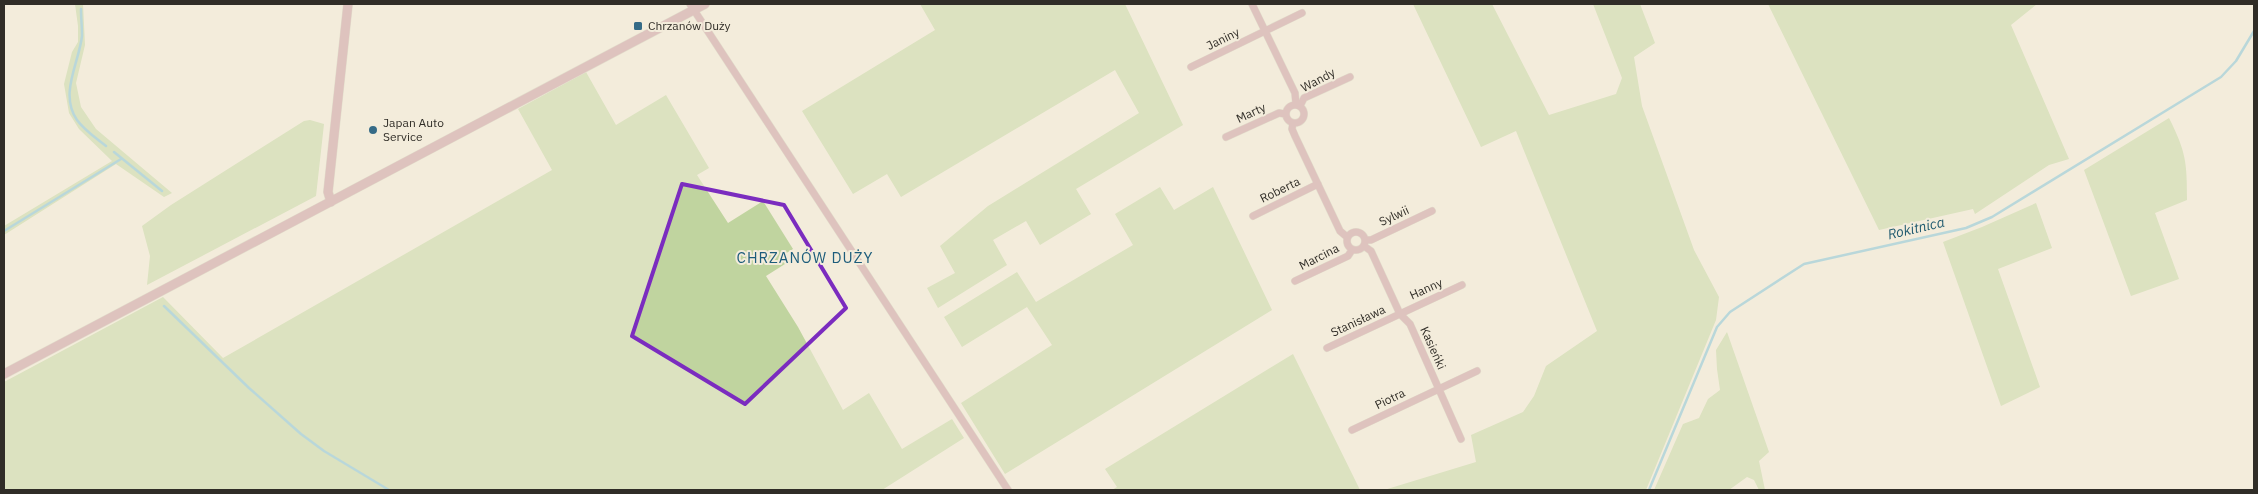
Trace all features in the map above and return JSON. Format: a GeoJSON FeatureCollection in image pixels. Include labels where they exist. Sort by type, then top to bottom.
{"type":"FeatureCollection","features":[{"type":"Feature","properties":{"kind":"street"},"geometry":{"type":"LineString","coordinates":[[331,202],[328,192],[348,4]]}},
{"type":"Feature","properties":{"kind":"street"},"geometry":{"type":"LineString","coordinates":[[4,374],[331,202],[692,7],[705,4]]}},
{"type":"Feature","properties":{"kind":"street"},"geometry":{"type":"LineString","coordinates":[[1252,4],[1295,93],[1298,106],[1303,110],[1304,117],[1300,122],[1289,122],[1286,114],[1289,107],[1298,106]]}},
{"type":"Feature","properties":{"kind":"street"},"geometry":{"type":"LineString","coordinates":[[692,7],[1008,490]]}},
{"type":"Feature","properties":{"kind":"street","name":"Janiny"},"geometry":{"type":"LineString","coordinates":[[1191,67],[1302,13]]}},
{"type":"Feature","properties":{"kind":"street","name":"Wandy"},"geometry":{"type":"LineString","coordinates":[[1298,106],[1304,98],[1350,77]]}},
{"type":"Feature","properties":{"kind":"street","name":"Marty"},"geometry":{"type":"LineString","coordinates":[[1226,137],[1279,113],[1286,114]]}},
{"type":"Feature","properties":{"kind":"street"},"geometry":{"type":"LineString","coordinates":[[1293,123],[1294,136],[1340,231],[1347,237],[1347,245],[1352,250],[1358,250],[1365,243],[1364,237],[1357,232],[1347,237]]}},
{"type":"Feature","properties":{"kind":"street","name":"Roberta"},"geometry":{"type":"LineString","coordinates":[[1253,216],[1318,184]]}},
{"type":"Feature","properties":{"kind":"street","name":"Sylwii"},"geometry":{"type":"LineString","coordinates":[[1365,243],[1432,211]]}},
{"type":"Feature","properties":{"kind":"street","name":"Kasieńki"},"geometry":{"type":"LineString","coordinates":[[1365,243],[1371,251],[1400,314],[1410,324],[1461,439]]}},
{"type":"Feature","properties":{"kind":"street","name":"Marcina"},"geometry":{"type":"LineString","coordinates":[[1295,281],[1348,256],[1352,250]]}},
{"type":"Feature","properties":{"kind":"street","name":"Hanny"},"geometry":{"type":"LineString","coordinates":[[1400,314],[1462,285]]}},
{"type":"Feature","properties":{"kind":"street","name":"Stanisława"},"geometry":{"type":"LineString","coordinates":[[1327,348],[1400,314]]}},
{"type":"Feature","properties":{"kind":"street","name":"Piotra"},"geometry":{"type":"LineString","coordinates":[[1352,430],[1476,371]]}},
{"type":"Feature","properties":{"kind":"highlighted area"},"geometry":{"type":"Polygon","coordinates":[[[682,184],[784,205],[846,308],[745,404],[632,336],[682,184]]]}},
{"type":"Feature","properties":{"kind":"green space"},"geometry":{"type":"Polygon","coordinates":[[[75,4],[83,4],[85,45],[76,83],[81,107],[96,129],[172,193],[164,197],[116,164],[4,235],[4,226],[112,161],[79,129],[69,113],[64,84],[72,52],[78,42],[75,4]]]}},
{"type":"Feature","properties":{"kind":"green space"},"geometry":{"type":"Polygon","coordinates":[[[920,4],[1125,4],[1183,125],[1076,189],[1091,214],[1040,245],[1026,221],[993,240],[1007,265],[938,308],[927,288],[955,273],[940,246],[988,206],[1139,113],[1115,70],[901,197],[887,174],[853,194],[802,111],[935,30],[920,4]]]}},
{"type":"Feature","properties":{"kind":"green space"},"geometry":{"type":"Polygon","coordinates":[[[1413,4],[1492,4],[1549,115],[1616,94],[1622,78],[1593,4],[1640,4],[1655,43],[1634,57],[1642,106],[1694,250],[1719,297],[1716,320],[1646,490],[1384,490],[1476,462],[1471,435],[1523,412],[1534,396],[1546,366],[1597,331],[1516,131],[1481,147],[1413,4]]]}},
{"type":"Feature","properties":{"kind":"green space"},"geometry":{"type":"Polygon","coordinates":[[[1768,4],[2037,4],[2011,25],[2069,159],[2049,165],[1975,214],[1973,209],[1879,230],[1768,4]]]}},
{"type":"Feature","properties":{"kind":"green space"},"geometry":{"type":"Polygon","coordinates":[[[586,72],[616,125],[666,95],[709,168],[697,175],[728,223],[763,201],[793,249],[780,257],[785,264],[766,276],[798,327],[843,410],[869,393],[902,449],[952,419],[964,438],[882,490],[4,490],[4,382],[163,297],[223,358],[552,170],[518,109],[586,72]]]}},
{"type":"Feature","properties":{"kind":"green space"},"geometry":{"type":"Polygon","coordinates":[[[2169,118],[2184,157],[2187,176],[2187,200],[2155,213],[2179,279],[2131,296],[2084,170],[2169,118]]]}},
{"type":"Feature","properties":{"kind":"green space"},"geometry":{"type":"Polygon","coordinates":[[[310,120],[324,124],[316,196],[147,285],[150,256],[142,226],[171,205],[304,121],[310,120]]]}},
{"type":"Feature","properties":{"kind":"green space"},"geometry":{"type":"Polygon","coordinates":[[[1160,187],[1174,210],[1213,187],[1272,310],[1005,474],[961,403],[1052,345],[1027,307],[962,347],[944,317],[1017,272],[1036,302],[1133,245],[1115,214],[1160,187]]]}},
{"type":"Feature","properties":{"kind":"green space"},"geometry":{"type":"Polygon","coordinates":[[[2036,203],[2052,248],[1998,269],[2040,387],[2001,406],[1943,242],[2036,203]]]}},
{"type":"Feature","properties":{"kind":"green space"},"geometry":{"type":"Polygon","coordinates":[[[1727,332],[1769,452],[1759,461],[1765,490],[1759,490],[1754,480],[1747,477],[1729,490],[1654,490],[1683,424],[1699,418],[1708,399],[1720,390],[1716,350],[1727,332]]]}},
{"type":"Feature","properties":{"kind":"green space"},"geometry":{"type":"Polygon","coordinates":[[[1293,354],[1360,490],[1112,490],[1117,487],[1105,469],[1293,354]]]}},
{"type":"Feature","properties":{"kind":"waterway"},"geometry":{"type":"LineString","coordinates":[[81,9],[82,36],[72,78],[70,100],[72,110],[80,124],[106,146]]}},
{"type":"Feature","properties":{"kind":"waterway","name":"Rokitnica"},"geometry":{"type":"LineString","coordinates":[[1649,490],[1717,327],[1730,312],[1804,264],[1966,228],[1992,217],[2221,77],[2236,61],[2254,31]]}},
{"type":"Feature","properties":{"kind":"waterway"},"geometry":{"type":"LineString","coordinates":[[114,152],[162,191]]}},
{"type":"Feature","properties":{"kind":"waterway"},"geometry":{"type":"LineString","coordinates":[[4,231],[121,159]]}},
{"type":"Feature","properties":{"kind":"waterway"},"geometry":{"type":"LineString","coordinates":[[164,306],[249,388],[301,434],[324,451],[389,490]]}},
{"type":"Feature","properties":{"kind":"place","name":"Chrzanów Duży"},"geometry":{"type":"Point","coordinates":[638,26]}},
{"type":"Feature","properties":{"kind":"place","name":"Japan Auto Service"},"geometry":{"type":"Point","coordinates":[373,130]}},
{"type":"Feature","properties":{"kind":"district","name":"CHRZANÓW DUŻY"},"geometry":{"type":"Point","coordinates":[805,258]}}]}
